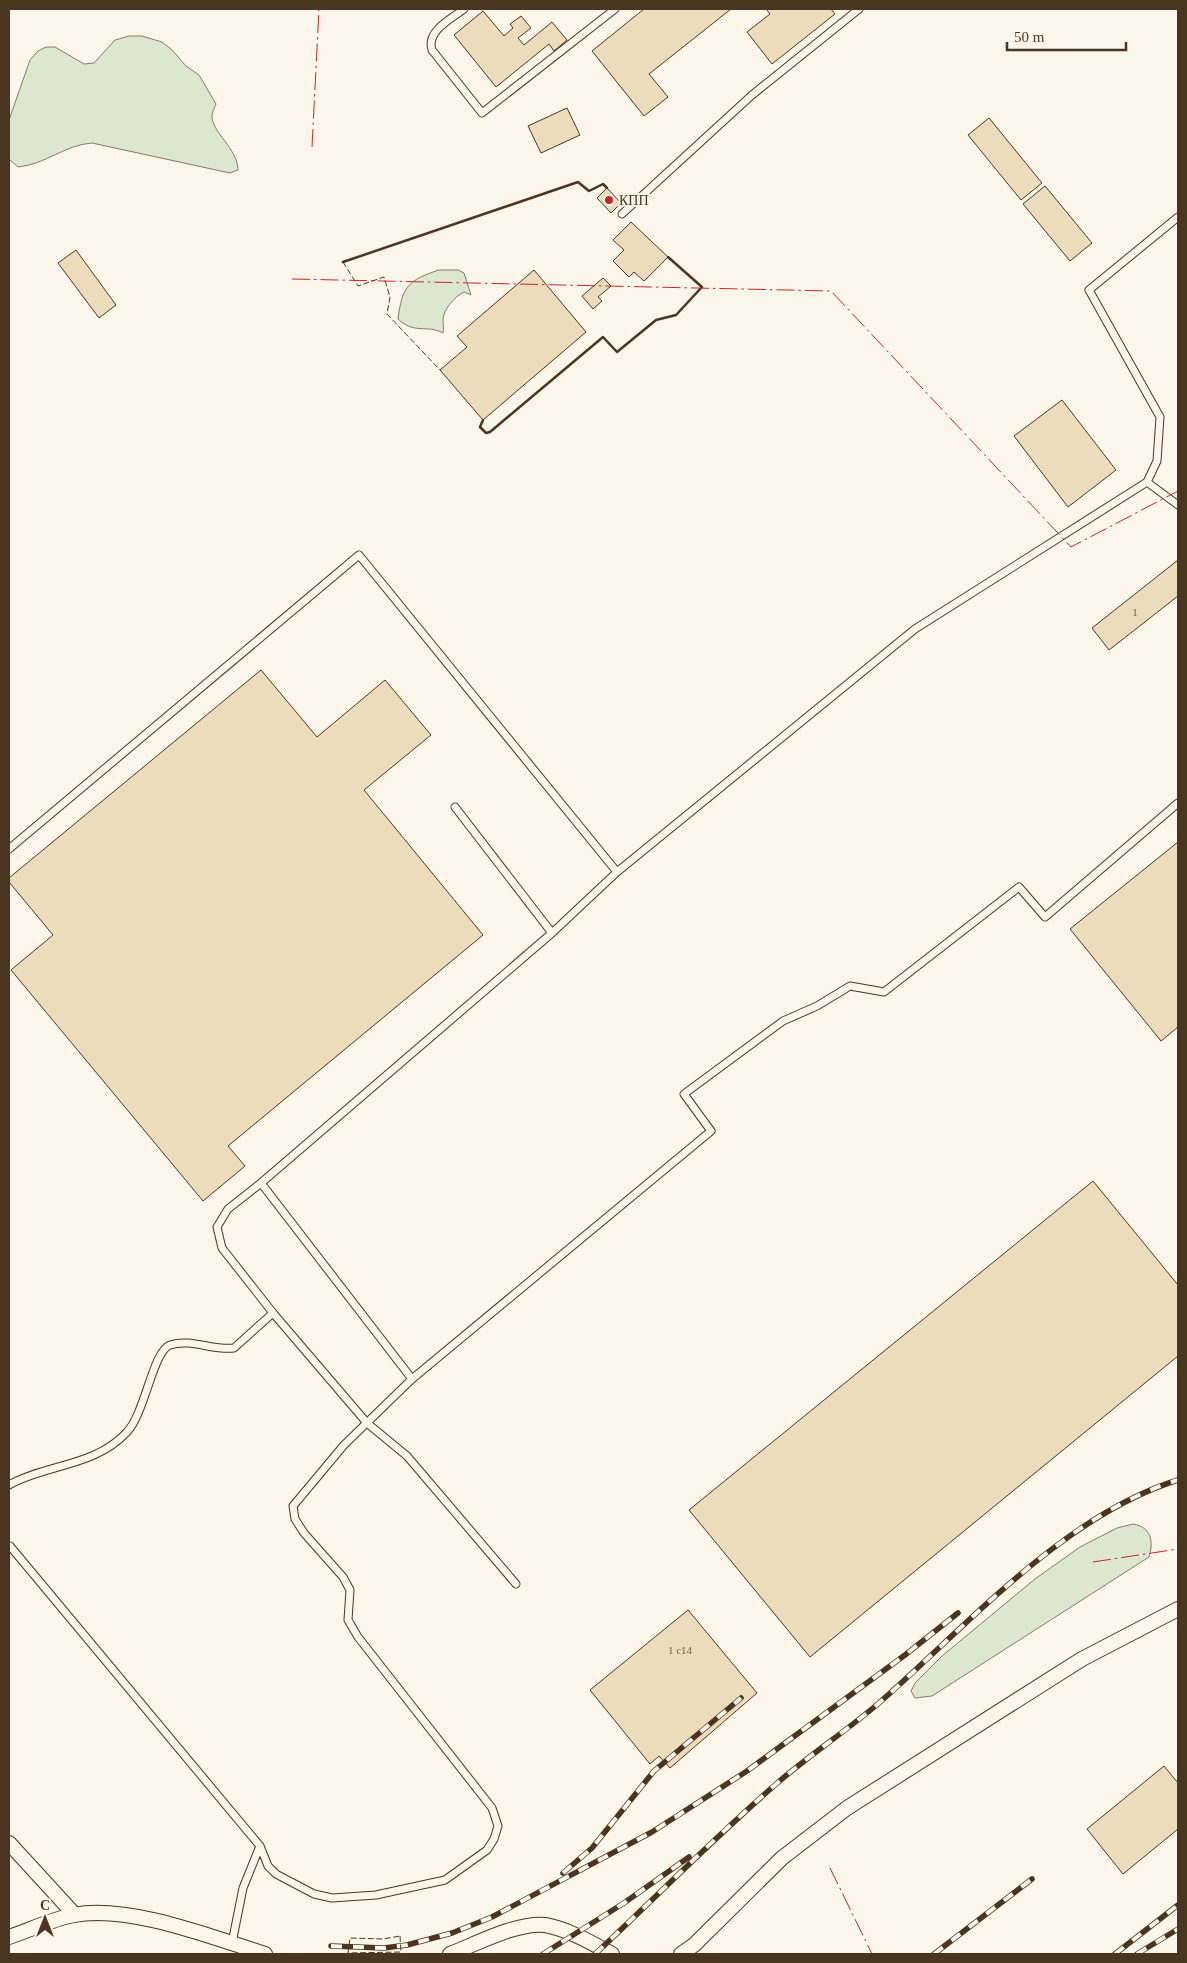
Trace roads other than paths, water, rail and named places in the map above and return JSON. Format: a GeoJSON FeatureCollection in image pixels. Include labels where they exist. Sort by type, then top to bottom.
{"type":"FeatureCollection","features":[{"type":"Feature","properties":{"kind":"street"},"geometry":{"type":"LineString","coordinates":[[681,1954],[699,1940],[782,1858],[848,1808],[1082,1659],[1178,1609]]}},
{"type":"Feature","properties":{"kind":"street"},"geometry":{"type":"LineString","coordinates":[[9,1843],[75,1914]]}},
{"type":"Feature","properties":{"kind":"street"},"geometry":{"type":"LineString","coordinates":[[9,1937],[75,1914],[112,1914],[136,1918],[232,1943],[265,1954]]}},
{"type":"Feature","properties":{"kind":"street"},"geometry":{"type":"LineString","coordinates":[[450,1954],[520,1928],[544,1925],[574,1936],[612,1954]]}},
{"type":"Feature","properties":{"kind":"lane"},"geometry":{"type":"LineString","coordinates":[[464,9],[433,34],[429,43],[432,50],[482,113],[615,9]]}},
{"type":"Feature","properties":{"kind":"lane"},"geometry":{"type":"LineString","coordinates":[[622,214],[752,95],[859,9]]}},
{"type":"Feature","properties":{"kind":"lane"},"geometry":{"type":"LineString","coordinates":[[516,1584],[407,1456],[366,1423],[273,1313],[222,1248],[217,1227],[228,1209],[261,1183],[552,933],[617,872],[915,629],[1146,482],[1157,461],[1160,417],[1088,290],[1178,217]]}},
{"type":"Feature","properties":{"kind":"lane"},"geometry":{"type":"LineString","coordinates":[[1146,482],[1178,505]]}},
{"type":"Feature","properties":{"kind":"lane"},"geometry":{"type":"LineString","coordinates":[[9,849],[360,555],[617,872]]}},
{"type":"Feature","properties":{"kind":"lane"},"geometry":{"type":"LineString","coordinates":[[10,1546],[260,1846],[268,1866],[276,1874],[314,1894],[332,1898],[376,1895],[446,1880],[487,1850],[494,1839],[498,1826],[492,1808],[358,1637],[348,1620],[350,1590],[343,1577],[304,1533],[295,1519],[294,1506],[319,1473],[366,1423],[412,1379],[711,1131],[684,1094],[783,1021],[817,1006],[850,986],[884,992],[1019,887],[1045,916],[1178,803]]}},
{"type":"Feature","properties":{"kind":"lane"},"geometry":{"type":"LineString","coordinates":[[455,807],[552,933]]}},
{"type":"Feature","properties":{"kind":"lane"},"geometry":{"type":"LineString","coordinates":[[261,1183],[412,1379]]}},
{"type":"Feature","properties":{"kind":"lane"},"geometry":{"type":"LineString","coordinates":[[9,1485],[18,1480],[79,1462],[96,1454],[126,1433],[142,1407],[158,1355],[169,1345],[234,1348],[273,1313]]}},
{"type":"Feature","properties":{"kind":"lane"},"geometry":{"type":"LineString","coordinates":[[232,1943],[243,1888],[260,1846]]}},
{"type":"Feature","properties":{"kind":"railway"},"geometry":{"type":"LineString","coordinates":[[595,1954],[752,1805],[788,1774],[879,1703],[1019,1576],[1056,1546],[1096,1519],[1136,1496],[1178,1480]]}},
{"type":"Feature","properties":{"kind":"railway"},"geometry":{"type":"LineString","coordinates":[[331,1946],[384,1948],[407,1945],[452,1933],[492,1917],[652,1832],[747,1771],[905,1655],[958,1613]]}},
{"type":"Feature","properties":{"kind":"railway"},"geometry":{"type":"LineString","coordinates":[[563,1873],[592,1848],[654,1771],[741,1698]]}},
{"type":"Feature","properties":{"kind":"railway"},"geometry":{"type":"LineString","coordinates":[[543,1954],[624,1903],[689,1857]]}},
{"type":"Feature","properties":{"kind":"railway"},"geometry":{"type":"LineString","coordinates":[[934,1954],[1032,1879]]}},
{"type":"Feature","properties":{"kind":"railway"},"geometry":{"type":"LineString","coordinates":[[1115,1954],[1178,1905]]}},
{"type":"Feature","properties":{"kind":"railway"},"geometry":{"type":"LineString","coordinates":[[1137,1954],[1178,1929]]}},
{"type":"Feature","properties":{"kind":"place","name":"КПП"},"geometry":{"type":"Point","coordinates":[609,200]}}]}
